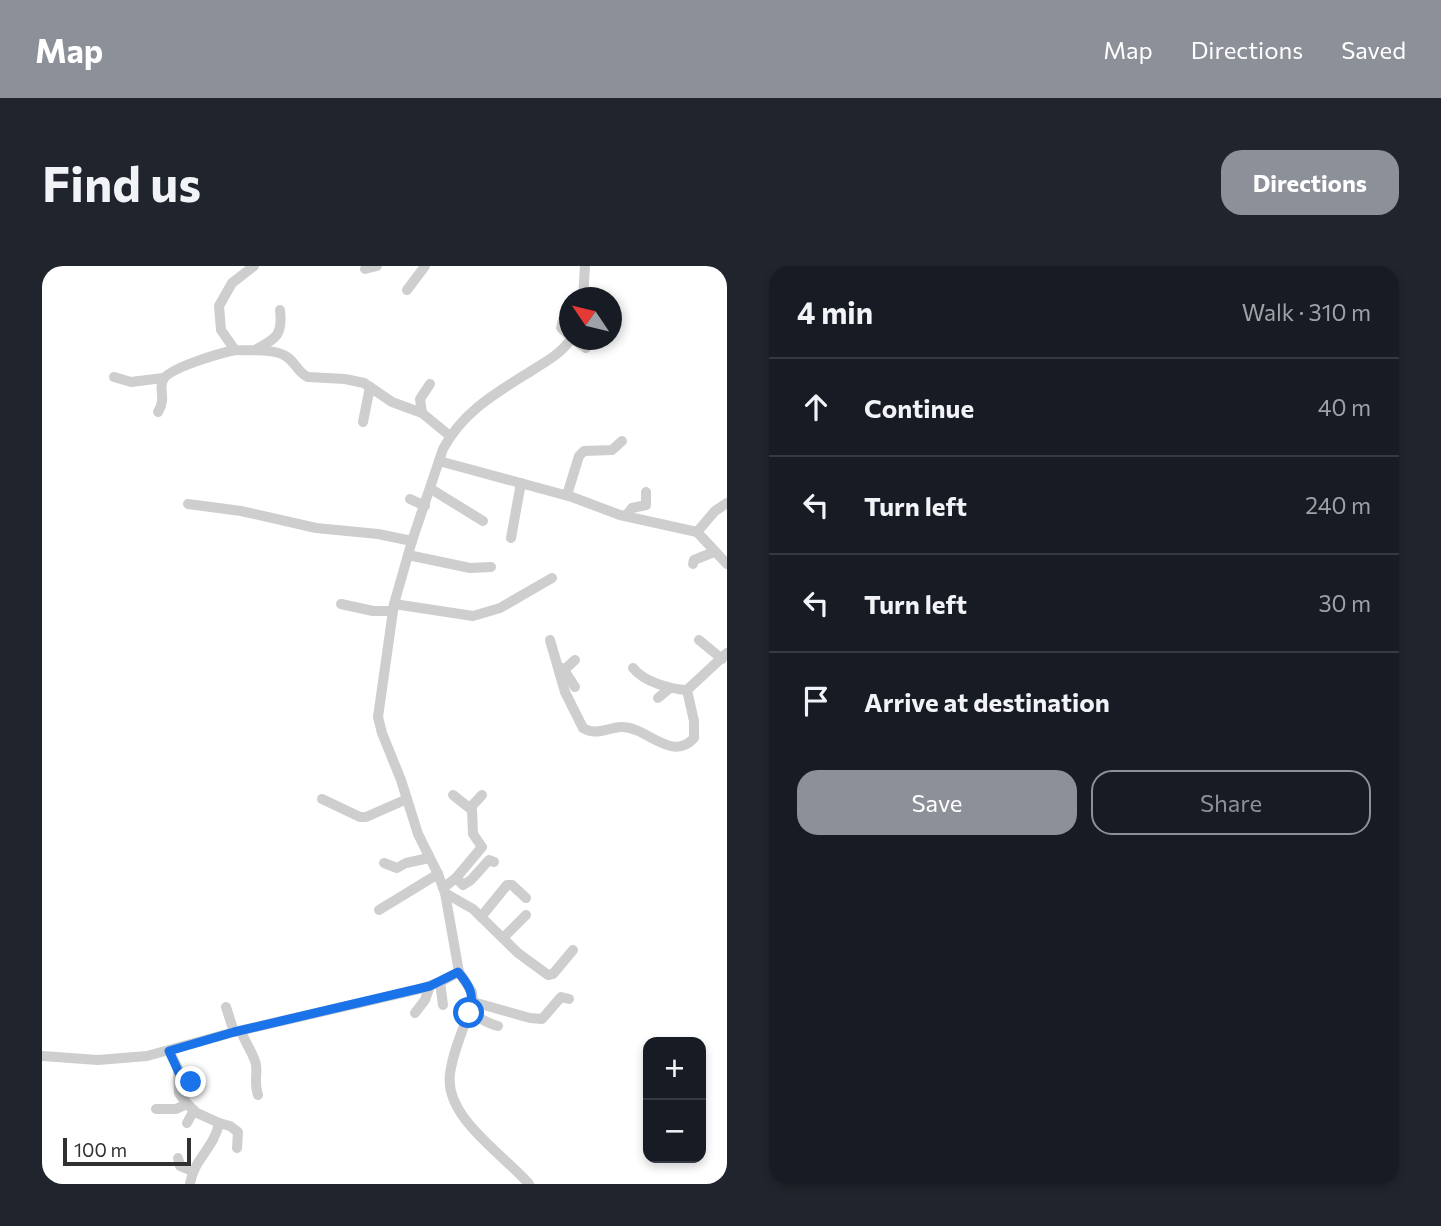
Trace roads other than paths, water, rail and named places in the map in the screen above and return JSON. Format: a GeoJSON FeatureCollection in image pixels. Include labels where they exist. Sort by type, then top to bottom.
{"type":"FeatureCollection","features":[{"type":"Feature","properties":{"kind":"street"},"geometry":{"type":"LineString","coordinates":[[235,349],[220,330],[219,306],[232,283],[254,266]]}},
{"type":"Feature","properties":{"kind":"street"},"geometry":{"type":"LineString","coordinates":[[407,290],[425,266]]}},
{"type":"Feature","properties":{"kind":"street"},"geometry":{"type":"LineString","coordinates":[[585,266],[585,287]]}},
{"type":"Feature","properties":{"kind":"street"},"geometry":{"type":"LineString","coordinates":[[253,351],[277,337],[281,324],[280,310]]}},
{"type":"Feature","properties":{"kind":"street"},"geometry":{"type":"LineString","coordinates":[[114,377],[131,382],[163,378],[204,359],[235,349],[282,354],[289,358],[303,375],[354,380],[392,402],[422,413],[450,436]]}},
{"type":"Feature","properties":{"kind":"street"},"geometry":{"type":"LineString","coordinates":[[529,1184],[462,1117],[452,1094],[450,1073],[473,1002],[472,992],[458,972],[444,891],[418,834],[378,717],[393,607],[412,541],[450,436],[462,421],[491,396],[560,350]]}},
{"type":"Feature","properties":{"kind":"street"},"geometry":{"type":"LineString","coordinates":[[158,412],[163,400],[163,378]]}},
{"type":"Feature","properties":{"kind":"street"},"geometry":{"type":"LineString","coordinates":[[422,413],[420,399],[430,384]]}},
{"type":"Feature","properties":{"kind":"street"},"geometry":{"type":"LineString","coordinates":[[363,422],[370,387]]}},
{"type":"Feature","properties":{"kind":"street"},"geometry":{"type":"LineString","coordinates":[[567,495],[579,456],[584,452],[612,450],[622,442]]}},
{"type":"Feature","properties":{"kind":"street"},"geometry":{"type":"LineString","coordinates":[[439,461],[567,495],[626,516],[697,531],[727,564]]}},
{"type":"Feature","properties":{"kind":"street"},"geometry":{"type":"LineString","coordinates":[[510,538],[521,483]]}},
{"type":"Feature","properties":{"kind":"street"},"geometry":{"type":"LineString","coordinates":[[431,489],[483,521]]}},
{"type":"Feature","properties":{"kind":"street"},"geometry":{"type":"LineString","coordinates":[[626,516],[632,508],[646,505],[646,492]]}},
{"type":"Feature","properties":{"kind":"street"},"geometry":{"type":"LineString","coordinates":[[410,499],[425,506]]}},
{"type":"Feature","properties":{"kind":"street"},"geometry":{"type":"LineString","coordinates":[[697,531],[715,511],[727,503]]}},
{"type":"Feature","properties":{"kind":"street"},"geometry":{"type":"LineString","coordinates":[[188,504],[251,513],[316,528],[378,534],[412,541]]}},
{"type":"Feature","properties":{"kind":"street"},"geometry":{"type":"LineString","coordinates":[[693,564],[697,558],[714,552]]}},
{"type":"Feature","properties":{"kind":"street"},"geometry":{"type":"LineString","coordinates":[[408,555],[470,568],[491,567]]}},
{"type":"Feature","properties":{"kind":"street"},"geometry":{"type":"LineString","coordinates":[[341,604],[363,610],[393,607],[474,616],[500,608],[552,578]]}},
{"type":"Feature","properties":{"kind":"street"},"geometry":{"type":"LineString","coordinates":[[550,640],[561,668],[565,692],[579,722],[583,728],[595,733],[624,727],[632,728],[667,746],[682,746],[691,742],[695,731],[687,690]]}},
{"type":"Feature","properties":{"kind":"street"},"geometry":{"type":"LineString","coordinates":[[687,690],[724,656],[699,640]]}},
{"type":"Feature","properties":{"kind":"street"},"geometry":{"type":"LineString","coordinates":[[561,668],[575,660]]}},
{"type":"Feature","properties":{"kind":"street"},"geometry":{"type":"LineString","coordinates":[[561,668],[575,687]]}},
{"type":"Feature","properties":{"kind":"street"},"geometry":{"type":"LineString","coordinates":[[633,668],[643,679],[670,688],[687,690]]}},
{"type":"Feature","properties":{"kind":"street"},"geometry":{"type":"LineString","coordinates":[[658,698],[670,688]]}},
{"type":"Feature","properties":{"kind":"street"},"geometry":{"type":"LineString","coordinates":[[444,891],[482,847],[473,834],[472,811],[453,795]]}},
{"type":"Feature","properties":{"kind":"street"},"geometry":{"type":"LineString","coordinates":[[470,808],[482,795]]}},
{"type":"Feature","properties":{"kind":"street"},"geometry":{"type":"LineString","coordinates":[[322,799],[352,815],[366,817],[407,799]]}},
{"type":"Feature","properties":{"kind":"street"},"geometry":{"type":"LineString","coordinates":[[384,863],[397,868],[429,858]]}},
{"type":"Feature","properties":{"kind":"street"},"geometry":{"type":"LineString","coordinates":[[456,878],[463,885],[489,860],[494,862]]}},
{"type":"Feature","properties":{"kind":"street"},"geometry":{"type":"LineString","coordinates":[[379,910],[438,874]]}},
{"type":"Feature","properties":{"kind":"street"},"geometry":{"type":"LineString","coordinates":[[481,917],[507,885],[512,885],[526,898]]}},
{"type":"Feature","properties":{"kind":"street"},"geometry":{"type":"LineString","coordinates":[[444,891],[481,917],[548,975],[553,974],[573,950]]}},
{"type":"Feature","properties":{"kind":"street"},"geometry":{"type":"LineString","coordinates":[[503,938],[526,915]]}},
{"type":"Feature","properties":{"kind":"street"},"geometry":{"type":"LineString","coordinates":[[42,1056],[122,1059],[169,1051],[238,1031],[435,984],[458,972]]}},
{"type":"Feature","properties":{"kind":"street"},"geometry":{"type":"LineString","coordinates":[[435,984],[443,1004]]}},
{"type":"Feature","properties":{"kind":"street"},"geometry":{"type":"LineString","coordinates":[[415,1013],[435,984]]}},
{"type":"Feature","properties":{"kind":"street"},"geometry":{"type":"LineString","coordinates":[[473,1002],[537,1020],[546,1017],[562,996],[569,999]]}},
{"type":"Feature","properties":{"kind":"street"},"geometry":{"type":"LineString","coordinates":[[226,1007],[256,1064],[254,1082],[258,1095]]}},
{"type":"Feature","properties":{"kind":"street"},"geometry":{"type":"LineString","coordinates":[[469,1013],[476,1015],[483,1022],[498,1026]]}},
{"type":"Feature","properties":{"kind":"street"},"geometry":{"type":"LineString","coordinates":[[169,1051],[180,1075],[179,1093],[190,1107],[238,1132],[237,1148]]}},
{"type":"Feature","properties":{"kind":"street"},"geometry":{"type":"LineString","coordinates":[[122,1059],[124,1072]]}},
{"type":"Feature","properties":{"kind":"street"},"geometry":{"type":"LineString","coordinates":[[180,1075],[201,1085]]}},
{"type":"Feature","properties":{"kind":"street"},"geometry":{"type":"LineString","coordinates":[[156,1109],[190,1107]]}},
{"type":"Feature","properties":{"kind":"street"},"geometry":{"type":"LineString","coordinates":[[187,1123],[190,1107]]}},
{"type":"Feature","properties":{"kind":"street"},"geometry":{"type":"LineString","coordinates":[[190,1184],[194,1168],[214,1140],[219,1123]]}},
{"type":"Feature","properties":{"kind":"street"},"geometry":{"type":"LineString","coordinates":[[178,1158],[180,1166],[207,1171]]}}]}
